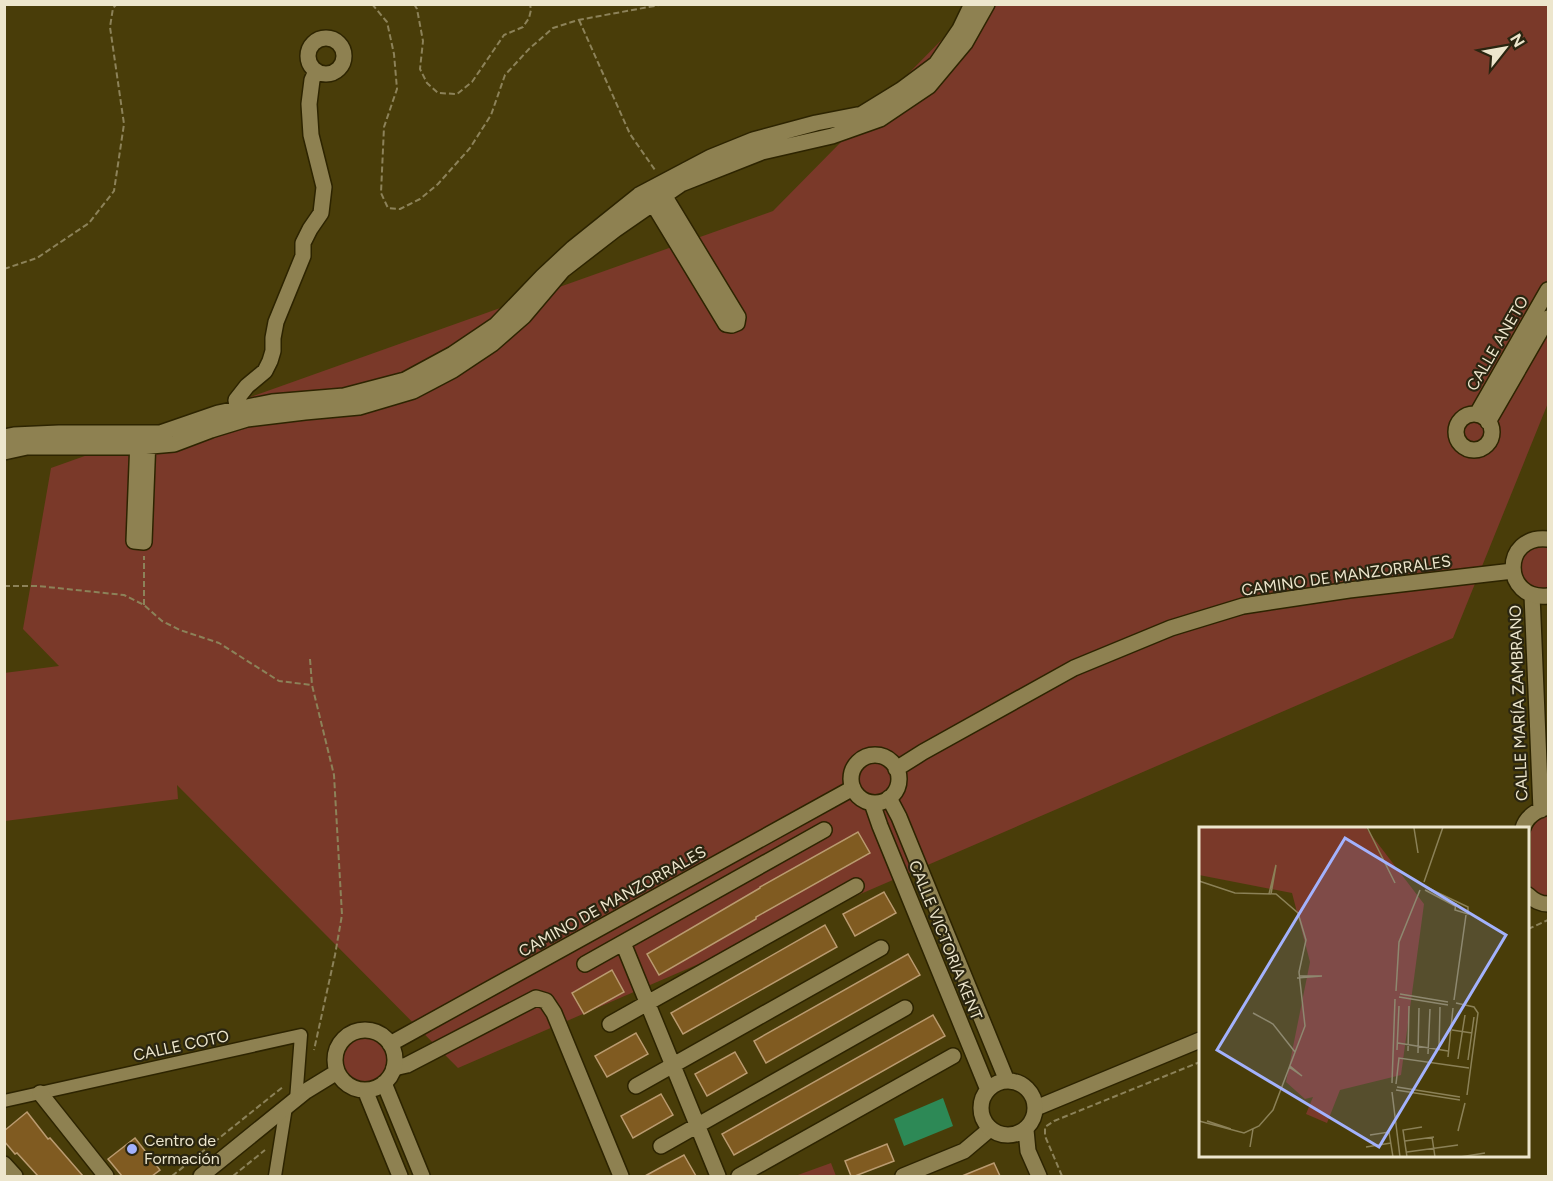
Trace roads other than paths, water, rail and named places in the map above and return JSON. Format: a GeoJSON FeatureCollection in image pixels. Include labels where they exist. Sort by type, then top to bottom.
{"type":"FeatureCollection","features":[{"type":"Feature","properties":{"kind":"street"},"geometry":{"type":"LineString","coordinates":[[657,192],[711,157],[753,140],[816,123],[862,114],[901,90],[936,64],[960,29],[972,4]]}},
{"type":"Feature","properties":{"kind":"street"},"geometry":{"type":"LineString","coordinates":[[4,452],[27,447],[143,440],[218,413],[239,415],[272,402],[344,396],[405,380],[453,354],[496,326],[573,248],[639,195],[681,184],[762,152],[832,136],[880,119],[929,86],[965,43],[987,4]]}},
{"type":"Feature","properties":{"kind":"street"},"geometry":{"type":"LineString","coordinates":[[239,415],[236,400],[247,386],[265,371],[270,361],[276,322],[303,256],[303,243],[321,213],[324,187],[311,135],[309,104],[312,80],[316,70]]}},
{"type":"Feature","properties":{"kind":"street"},"geometry":{"type":"LineString","coordinates":[[657,192],[738,316],[737,322],[732,325],[726,324],[657,192]]}},
{"type":"Feature","properties":{"kind":"street","name":"CALLE ANETO"},"geometry":{"type":"LineString","coordinates":[[1548,290],[1483,418],[1548,318]]}},
{"type":"Feature","properties":{"kind":"street"},"geometry":{"type":"LineString","coordinates":[[4,437],[59,433],[143,440]]}},
{"type":"Feature","properties":{"kind":"street"},"geometry":{"type":"LineString","coordinates":[[143,440],[134,541],[144,542]]}},
{"type":"Feature","properties":{"kind":"street"},"geometry":{"type":"LineString","coordinates":[[1548,539],[1530,540],[1516,553],[1513,562],[1513,571],[1519,586],[1532,595],[1548,596]]}},
{"type":"Feature","properties":{"kind":"street","name":"CAMINO DE MANZORRALES"},"geometry":{"type":"LineString","coordinates":[[896,769],[1074,668],[1171,628],[1243,606],[1349,590],[1513,571]]}},
{"type":"Feature","properties":{"kind":"street","name":"CALLE MARÍA ZAMBRANO"},"geometry":{"type":"LineString","coordinates":[[1532,595],[1544,809]]}},
{"type":"Feature","properties":{"kind":"street"},"geometry":{"type":"LineString","coordinates":[[868,756],[885,757],[896,769],[898,785],[895,792],[884,801],[872,803],[860,798],[850,780],[855,765],[868,756]]}},
{"type":"Feature","properties":{"kind":"street","name":"CAMINO DE MANZORRALES"},"geometry":{"type":"LineString","coordinates":[[390,1044],[853,788]]}},
{"type":"Feature","properties":{"kind":"street","name":"CALLE VICTORIA KENT"},"geometry":{"type":"LineString","coordinates":[[889,798],[899,817],[1007,1081]]}},
{"type":"Feature","properties":{"kind":"street","name":"CALLE VICTORIA KENT"},"geometry":{"type":"LineString","coordinates":[[872,803],[988,1090]]}},
{"type":"Feature","properties":{"kind":"street"},"geometry":{"type":"LineString","coordinates":[[1523,827],[1533,814],[1544,809]]}},
{"type":"Feature","properties":{"kind":"street"},"geometry":{"type":"LineString","coordinates":[[585,964],[824,830]]}},
{"type":"Feature","properties":{"kind":"street"},"geometry":{"type":"LineString","coordinates":[[610,1024],[856,886]]}},
{"type":"Feature","properties":{"kind":"street"},"geometry":{"type":"LineString","coordinates":[[1529,898],[1548,904]]}},
{"type":"Feature","properties":{"kind":"street"},"geometry":{"type":"LineString","coordinates":[[623,943],[718,1176]]}},
{"type":"Feature","properties":{"kind":"street"},"geometry":{"type":"LineString","coordinates":[[636,1086],[881,948]]}},
{"type":"Feature","properties":{"kind":"street"},"geometry":{"type":"LineString","coordinates":[[394,1068],[406,1065],[536,998],[546,1001],[554,1013],[621,1176]]}},
{"type":"Feature","properties":{"kind":"street"},"geometry":{"type":"LineString","coordinates":[[661,1146],[905,1008]]}},
{"type":"Feature","properties":{"kind":"street"},"geometry":{"type":"LineString","coordinates":[[365,1030],[375,1032],[390,1044],[394,1068],[384,1083],[375,1089],[356,1089],[348,1085],[337,1072],[336,1053],[346,1036],[365,1030]]}},
{"type":"Feature","properties":{"kind":"street","name":"CALLE COTO"},"geometry":{"type":"LineString","coordinates":[[4,1101],[301,1035],[298,1074],[281,1137],[275,1176]]}},
{"type":"Feature","properties":{"kind":"street"},"geometry":{"type":"LineString","coordinates":[[1036,1108],[1199,1040]]}},
{"type":"Feature","properties":{"kind":"street"},"geometry":{"type":"LineString","coordinates":[[739,1176],[953,1056]]}},
{"type":"Feature","properties":{"kind":"street"},"geometry":{"type":"LineString","coordinates":[[201,1176],[306,1091],[337,1072]]}},
{"type":"Feature","properties":{"kind":"street"},"geometry":{"type":"LineString","coordinates":[[1007,1081],[1023,1085],[1030,1091],[1036,1108],[1035,1116],[1026,1130],[1010,1136],[1002,1136],[990,1129],[984,1122],[981,1105],[983,1097],[993,1085],[1007,1081]]}},
{"type":"Feature","properties":{"kind":"street"},"geometry":{"type":"LineString","coordinates":[[384,1083],[422,1176]]}},
{"type":"Feature","properties":{"kind":"street"},"geometry":{"type":"LineString","coordinates":[[365,1090],[400,1176]]}},
{"type":"Feature","properties":{"kind":"street"},"geometry":{"type":"LineString","coordinates":[[40,1093],[105,1176]]}},
{"type":"Feature","properties":{"kind":"street"},"geometry":{"type":"LineString","coordinates":[[903,1176],[964,1151],[990,1129]]}},
{"type":"Feature","properties":{"kind":"street"},"geometry":{"type":"LineString","coordinates":[[1026,1130],[1028,1151],[1040,1176]]}},
{"type":"Feature","properties":{"kind":"street"},"geometry":{"type":"LineString","coordinates":[[1010,1136],[1028,1151]]}},
{"type":"Feature","properties":{"kind":"street"},"geometry":{"type":"LineString","coordinates":[[4,1164],[15,1176]]}},
{"type":"Feature","properties":{"kind":"place","name":"Centro de Formación"},"geometry":{"type":"Point","coordinates":[132,1149]}}]}
